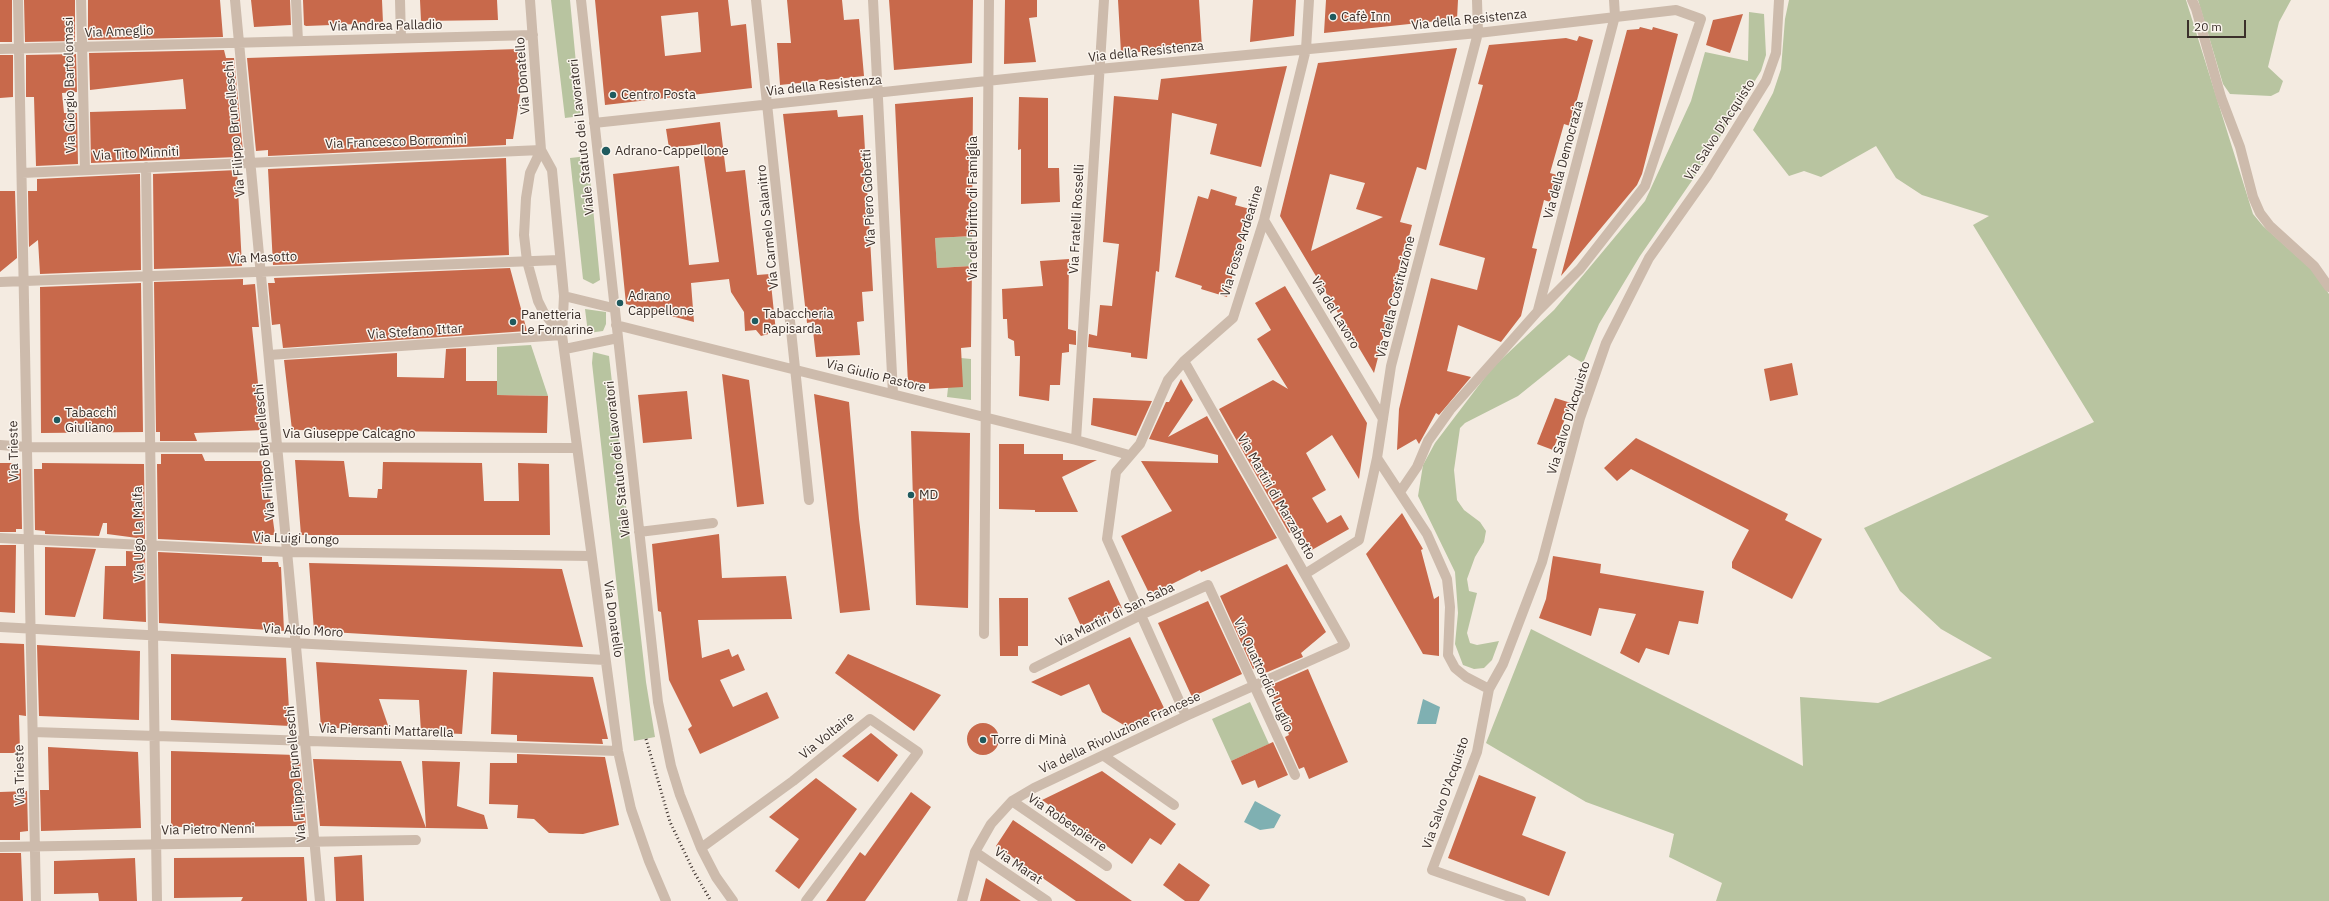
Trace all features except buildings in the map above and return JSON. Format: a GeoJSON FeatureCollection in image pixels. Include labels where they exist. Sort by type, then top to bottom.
{"type":"FeatureCollection","features":[{"type":"Feature","properties":{"kind":"street","name":"Via Trieste"},"geometry":{"type":"LineString","coordinates":[[18,0],[36,901]]}},
{"type":"Feature","properties":{"kind":"street","name":"Via Giorgio Bartolomasi"},"geometry":{"type":"LineString","coordinates":[[81,0],[85,170]]}},
{"type":"Feature","properties":{"kind":"street","name":"Via Filippo Brunelleschi"},"geometry":{"type":"LineString","coordinates":[[235,0],[320,901]]}},
{"type":"Feature","properties":{"kind":"street"},"geometry":{"type":"LineString","coordinates":[[296,0],[298,41]]}},
{"type":"Feature","properties":{"kind":"street"},"geometry":{"type":"LineString","coordinates":[[400,0],[401,38]]}},
{"type":"Feature","properties":{"kind":"street","name":"Via Donatello"},"geometry":{"type":"LineString","coordinates":[[530,0],[541,150]]}},
{"type":"Feature","properties":{"kind":"street","name":"Viale Statuto dei Lavoratori"},"geometry":{"type":"LineString","coordinates":[[581,0],[658,702],[665,740],[678,788],[701,848],[716,877],[733,901]]}},
{"type":"Feature","properties":{"kind":"street","name":"Via Carmelo Salanitro"},"geometry":{"type":"LineString","coordinates":[[756,0],[797,370],[809,500]]}},
{"type":"Feature","properties":{"kind":"street","name":"Via Piero Gobetti"},"geometry":{"type":"LineString","coordinates":[[873,0],[893,394]]}},
{"type":"Feature","properties":{"kind":"street","name":"Via del Diritto di Famiglia"},"geometry":{"type":"LineString","coordinates":[[984,634],[987,82],[989,0]]}},
{"type":"Feature","properties":{"kind":"street","name":"Via Fratelli Rosselli"},"geometry":{"type":"LineString","coordinates":[[1076,440],[1104,0]]}},
{"type":"Feature","properties":{"kind":"street","name":"Via Fosse Ardeatine"},"geometry":{"type":"LineString","coordinates":[[1186,716],[1107,539],[1116,472],[1140,444],[1168,380],[1184,361],[1233,318],[1264,220],[1306,49],[1309,0]]}},
{"type":"Feature","properties":{"kind":"street","name":"Via della Costituzione"},"geometry":{"type":"LineString","coordinates":[[1304,574],[1359,540],[1377,458],[1391,366],[1478,33],[1477,0]]}},
{"type":"Feature","properties":{"kind":"street","name":"Via della Democrazia"},"geometry":{"type":"LineString","coordinates":[[1538,311],[1615,16],[1614,0]]}},
{"type":"Feature","properties":{"kind":"street","name":"Via Salvo D'Acquisto"},"geometry":{"type":"LineString","coordinates":[[1521,901],[1432,870],[1477,752],[1489,690],[1506,657],[1542,562],[1580,418],[1606,343],[1649,258],[1707,176],[1766,81],[1776,53],[1779,0]]}},
{"type":"Feature","properties":{"kind":"street"},"geometry":{"type":"LineString","coordinates":[[2192,0],[2196,9],[2221,96],[2240,147],[2253,197],[2260,213],[2270,226],[2314,266],[2329,286]]}},
{"type":"Feature","properties":{"kind":"street","name":"Via della Resistenza"},"geometry":{"type":"LineString","coordinates":[[594,123],[877,94],[1099,69],[1478,33],[1676,10],[1701,19],[1645,186],[1580,269],[1538,311]]}},
{"type":"Feature","properties":{"kind":"street","name":"Via Andrea Palladio"},"geometry":{"type":"LineString","coordinates":[[240,42],[533,35]]}},
{"type":"Feature","properties":{"kind":"street","name":"Via Ameglio"},"geometry":{"type":"LineString","coordinates":[[0,49],[240,42]]}},
{"type":"Feature","properties":{"kind":"street"},"geometry":{"type":"LineString","coordinates":[[541,150],[552,170],[559,260],[564,296],[562,334]]}},
{"type":"Feature","properties":{"kind":"street"},"geometry":{"type":"LineString","coordinates":[[541,150],[530,173],[526,198],[524,235],[527,261],[538,301],[544,313],[562,334]]}},
{"type":"Feature","properties":{"kind":"street","name":"Via Francesco Borromini"},"geometry":{"type":"LineString","coordinates":[[251,161],[541,150]]}},
{"type":"Feature","properties":{"kind":"street","name":"Via Tito Minniti"},"geometry":{"type":"LineString","coordinates":[[22,173],[251,161]]}},
{"type":"Feature","properties":{"kind":"street","name":"Via Ugo La Malfa"},"geometry":{"type":"LineString","coordinates":[[146,167],[158,901]]}},
{"type":"Feature","properties":{"kind":"street","name":"Via del Lavoro"},"geometry":{"type":"LineString","coordinates":[[1264,220],[1383,419]]}},
{"type":"Feature","properties":{"kind":"street","name":"Via Masotto"},"geometry":{"type":"LineString","coordinates":[[0,282],[559,260]]}},
{"type":"Feature","properties":{"kind":"street"},"geometry":{"type":"LineString","coordinates":[[564,296],[614,308]]}},
{"type":"Feature","properties":{"kind":"street"},"geometry":{"type":"LineString","coordinates":[[1400,492],[1417,467],[1428,441],[1450,410],[1538,311]]}},
{"type":"Feature","properties":{"kind":"street","name":"Via Giulio Pastore"},"geometry":{"type":"LineString","coordinates":[[616,325],[1076,440],[1129,455]]}},
{"type":"Feature","properties":{"kind":"street","name":"Via Donatello"},"geometry":{"type":"LineString","coordinates":[[562,334],[618,751],[631,809],[649,861],[666,901]]}},
{"type":"Feature","properties":{"kind":"street","name":"Via Stefano Ittar"},"geometry":{"type":"LineString","coordinates":[[269,355],[562,334]]}},
{"type":"Feature","properties":{"kind":"street"},"geometry":{"type":"LineString","coordinates":[[565,349],[618,338]]}},
{"type":"Feature","properties":{"kind":"street","name":"Via Martiri di Marzabotto"},"geometry":{"type":"LineString","coordinates":[[1184,361],[1345,645]]}},
{"type":"Feature","properties":{"kind":"street","name":"Via Giuseppe Calcagno"},"geometry":{"type":"LineString","coordinates":[[0,445],[27,447],[577,448]]}},
{"type":"Feature","properties":{"kind":"street"},"geometry":{"type":"LineString","coordinates":[[1377,458],[1428,534],[1447,579],[1450,606],[1448,655],[1455,668],[1466,677],[1489,690]]}},
{"type":"Feature","properties":{"kind":"street"},"geometry":{"type":"LineString","coordinates":[[639,532],[713,523]]}},
{"type":"Feature","properties":{"kind":"street","name":"Via Luigi Longo"},"geometry":{"type":"LineString","coordinates":[[0,538],[288,552],[591,556]]}},
{"type":"Feature","properties":{"kind":"street","name":"Via Martiri di San Saba"},"geometry":{"type":"LineString","coordinates":[[1034,668],[1141,615],[1208,585]]}},
{"type":"Feature","properties":{"kind":"street","name":"Via Quattordici Luglio"},"geometry":{"type":"LineString","coordinates":[[1208,585],[1296,775]]}},
{"type":"Feature","properties":{"kind":"street","name":"Via Aldo Moro"},"geometry":{"type":"LineString","coordinates":[[0,627],[605,660]]}},
{"type":"Feature","properties":{"kind":"street","name":"Via della Rivoluzione Francese"},"geometry":{"type":"LineString","coordinates":[[962,901],[975,852],[991,824],[1012,801],[1034,788],[1186,716],[1345,645]]}},
{"type":"Feature","properties":{"kind":"street","name":"Via Voltaire"},"geometry":{"type":"LineString","coordinates":[[701,848],[793,781],[870,719],[918,752],[806,901]]}},
{"type":"Feature","properties":{"kind":"street","name":"Via Piersanti Mattarella"},"geometry":{"type":"LineString","coordinates":[[32,732],[618,751]]}},
{"type":"Feature","properties":{"kind":"street"},"geometry":{"type":"LineString","coordinates":[[1104,756],[1174,805]]}},
{"type":"Feature","properties":{"kind":"street","name":"Via Robespierre"},"geometry":{"type":"LineString","coordinates":[[1012,801],[1107,866]]}},
{"type":"Feature","properties":{"kind":"street","name":"Via Pietro Nenni"},"geometry":{"type":"LineString","coordinates":[[0,847],[416,840]]}},
{"type":"Feature","properties":{"kind":"street","name":"Via Marat"},"geometry":{"type":"LineString","coordinates":[[975,852],[1047,901]]}},
{"type":"Feature","properties":{"kind":"green space"},"geometry":{"type":"Polygon","coordinates":[[[551,0],[570,0],[581,116],[565,118],[551,0]]]}},
{"type":"Feature","properties":{"kind":"green space"},"geometry":{"type":"Polygon","coordinates":[[[1789,0],[2186,0],[2253,214],[2263,226],[2312,270],[2329,294],[2329,901],[1716,901],[1722,883],[1669,857],[1674,834],[1586,802],[1486,743],[1531,629],[1803,766],[1800,697],[1878,703],[1992,658],[1941,629],[1900,591],[1864,528],[2094,422],[1973,225],[1989,216],[1922,195],[1896,178],[1876,146],[1821,177],[1804,171],[1789,176],[1753,130],[1773,93],[1781,69],[1785,19],[1789,0]]]}},
{"type":"Feature","properties":{"kind":"green space"},"geometry":{"type":"Polygon","coordinates":[[[2198,0],[2291,0],[2279,22],[2268,67],[2283,81],[2279,92],[2271,96],[2230,94],[2223,84],[2198,0]]]}},
{"type":"Feature","properties":{"kind":"green space"},"geometry":{"type":"Polygon","coordinates":[[[1749,12],[1764,14],[1766,55],[1761,71],[1700,169],[1640,256],[1599,324],[1583,363],[1569,355],[1518,396],[1465,423],[1460,428],[1454,470],[1457,500],[1464,510],[1480,522],[1486,531],[1484,542],[1475,557],[1467,579],[1469,591],[1477,593],[1467,633],[1470,643],[1477,645],[1499,641],[1492,660],[1484,668],[1474,669],[1463,665],[1455,644],[1458,613],[1455,572],[1418,496],[1423,465],[1435,443],[1492,368],[1554,310],[1645,201],[1691,101],[1705,52],[1748,61],[1749,12]]]}},
{"type":"Feature","properties":{"kind":"green space"},"geometry":{"type":"Polygon","coordinates":[[[588,156],[600,280],[593,284],[583,279],[570,158],[588,156]]]}},
{"type":"Feature","properties":{"kind":"green space"},"geometry":{"type":"Polygon","coordinates":[[[972,236],[972,266],[937,268],[935,238],[972,236]]]}},
{"type":"Feature","properties":{"kind":"green space"},"geometry":{"type":"Polygon","coordinates":[[[585,309],[606,312],[606,324],[603,331],[588,333],[585,309]]]}},
{"type":"Feature","properties":{"kind":"green space"},"geometry":{"type":"Polygon","coordinates":[[[531,345],[548,396],[497,395],[497,347],[531,345]]]}},
{"type":"Feature","properties":{"kind":"green space"},"geometry":{"type":"Polygon","coordinates":[[[593,352],[609,356],[646,682],[655,737],[634,741],[592,363],[593,352]]]}},
{"type":"Feature","properties":{"kind":"green space"},"geometry":{"type":"Polygon","coordinates":[[[961,358],[971,359],[971,400],[947,397],[948,388],[961,358]]]}},
{"type":"Feature","properties":{"kind":"green space"},"geometry":{"type":"Polygon","coordinates":[[[1250,702],[1269,744],[1231,761],[1212,719],[1250,702]]]}},
{"type":"Feature","properties":{"kind":"water"},"geometry":{"type":"Polygon","coordinates":[[[1423,699],[1440,707],[1436,724],[1417,724],[1423,699]]]}},
{"type":"Feature","properties":{"kind":"water"},"geometry":{"type":"Polygon","coordinates":[[[1255,801],[1281,815],[1274,828],[1260,830],[1244,822],[1255,801]]]}},
{"type":"Feature","properties":{"kind":"railway"},"geometry":{"type":"LineString","coordinates":[[646,739],[670,822],[694,872],[711,901]]}},
{"type":"Feature","properties":{"kind":"place","name":"Cafè Inn"},"geometry":{"type":"Point","coordinates":[1333,17]}},
{"type":"Feature","properties":{"kind":"place","name":"Centro Posta"},"geometry":{"type":"Point","coordinates":[613,95]}},
{"type":"Feature","properties":{"kind":"place","name":"Adrano-Cappellone"},"geometry":{"type":"Point","coordinates":[606,151]}},
{"type":"Feature","properties":{"kind":"place","name":"Adrano Cappellone"},"geometry":{"type":"Point","coordinates":[620,303]}},
{"type":"Feature","properties":{"kind":"place","name":"Tabaccheria Rapisarda"},"geometry":{"type":"Point","coordinates":[755,321]}},
{"type":"Feature","properties":{"kind":"place","name":"Panetteria Le Fornarine"},"geometry":{"type":"Point","coordinates":[513,322]}},
{"type":"Feature","properties":{"kind":"place","name":"Tabacchi Giuliano"},"geometry":{"type":"Point","coordinates":[57,420]}},
{"type":"Feature","properties":{"kind":"place","name":"MD"},"geometry":{"type":"Point","coordinates":[911,495]}},
{"type":"Feature","properties":{"kind":"place","name":"Torre di Minà"},"geometry":{"type":"Point","coordinates":[983,740]}}]}
